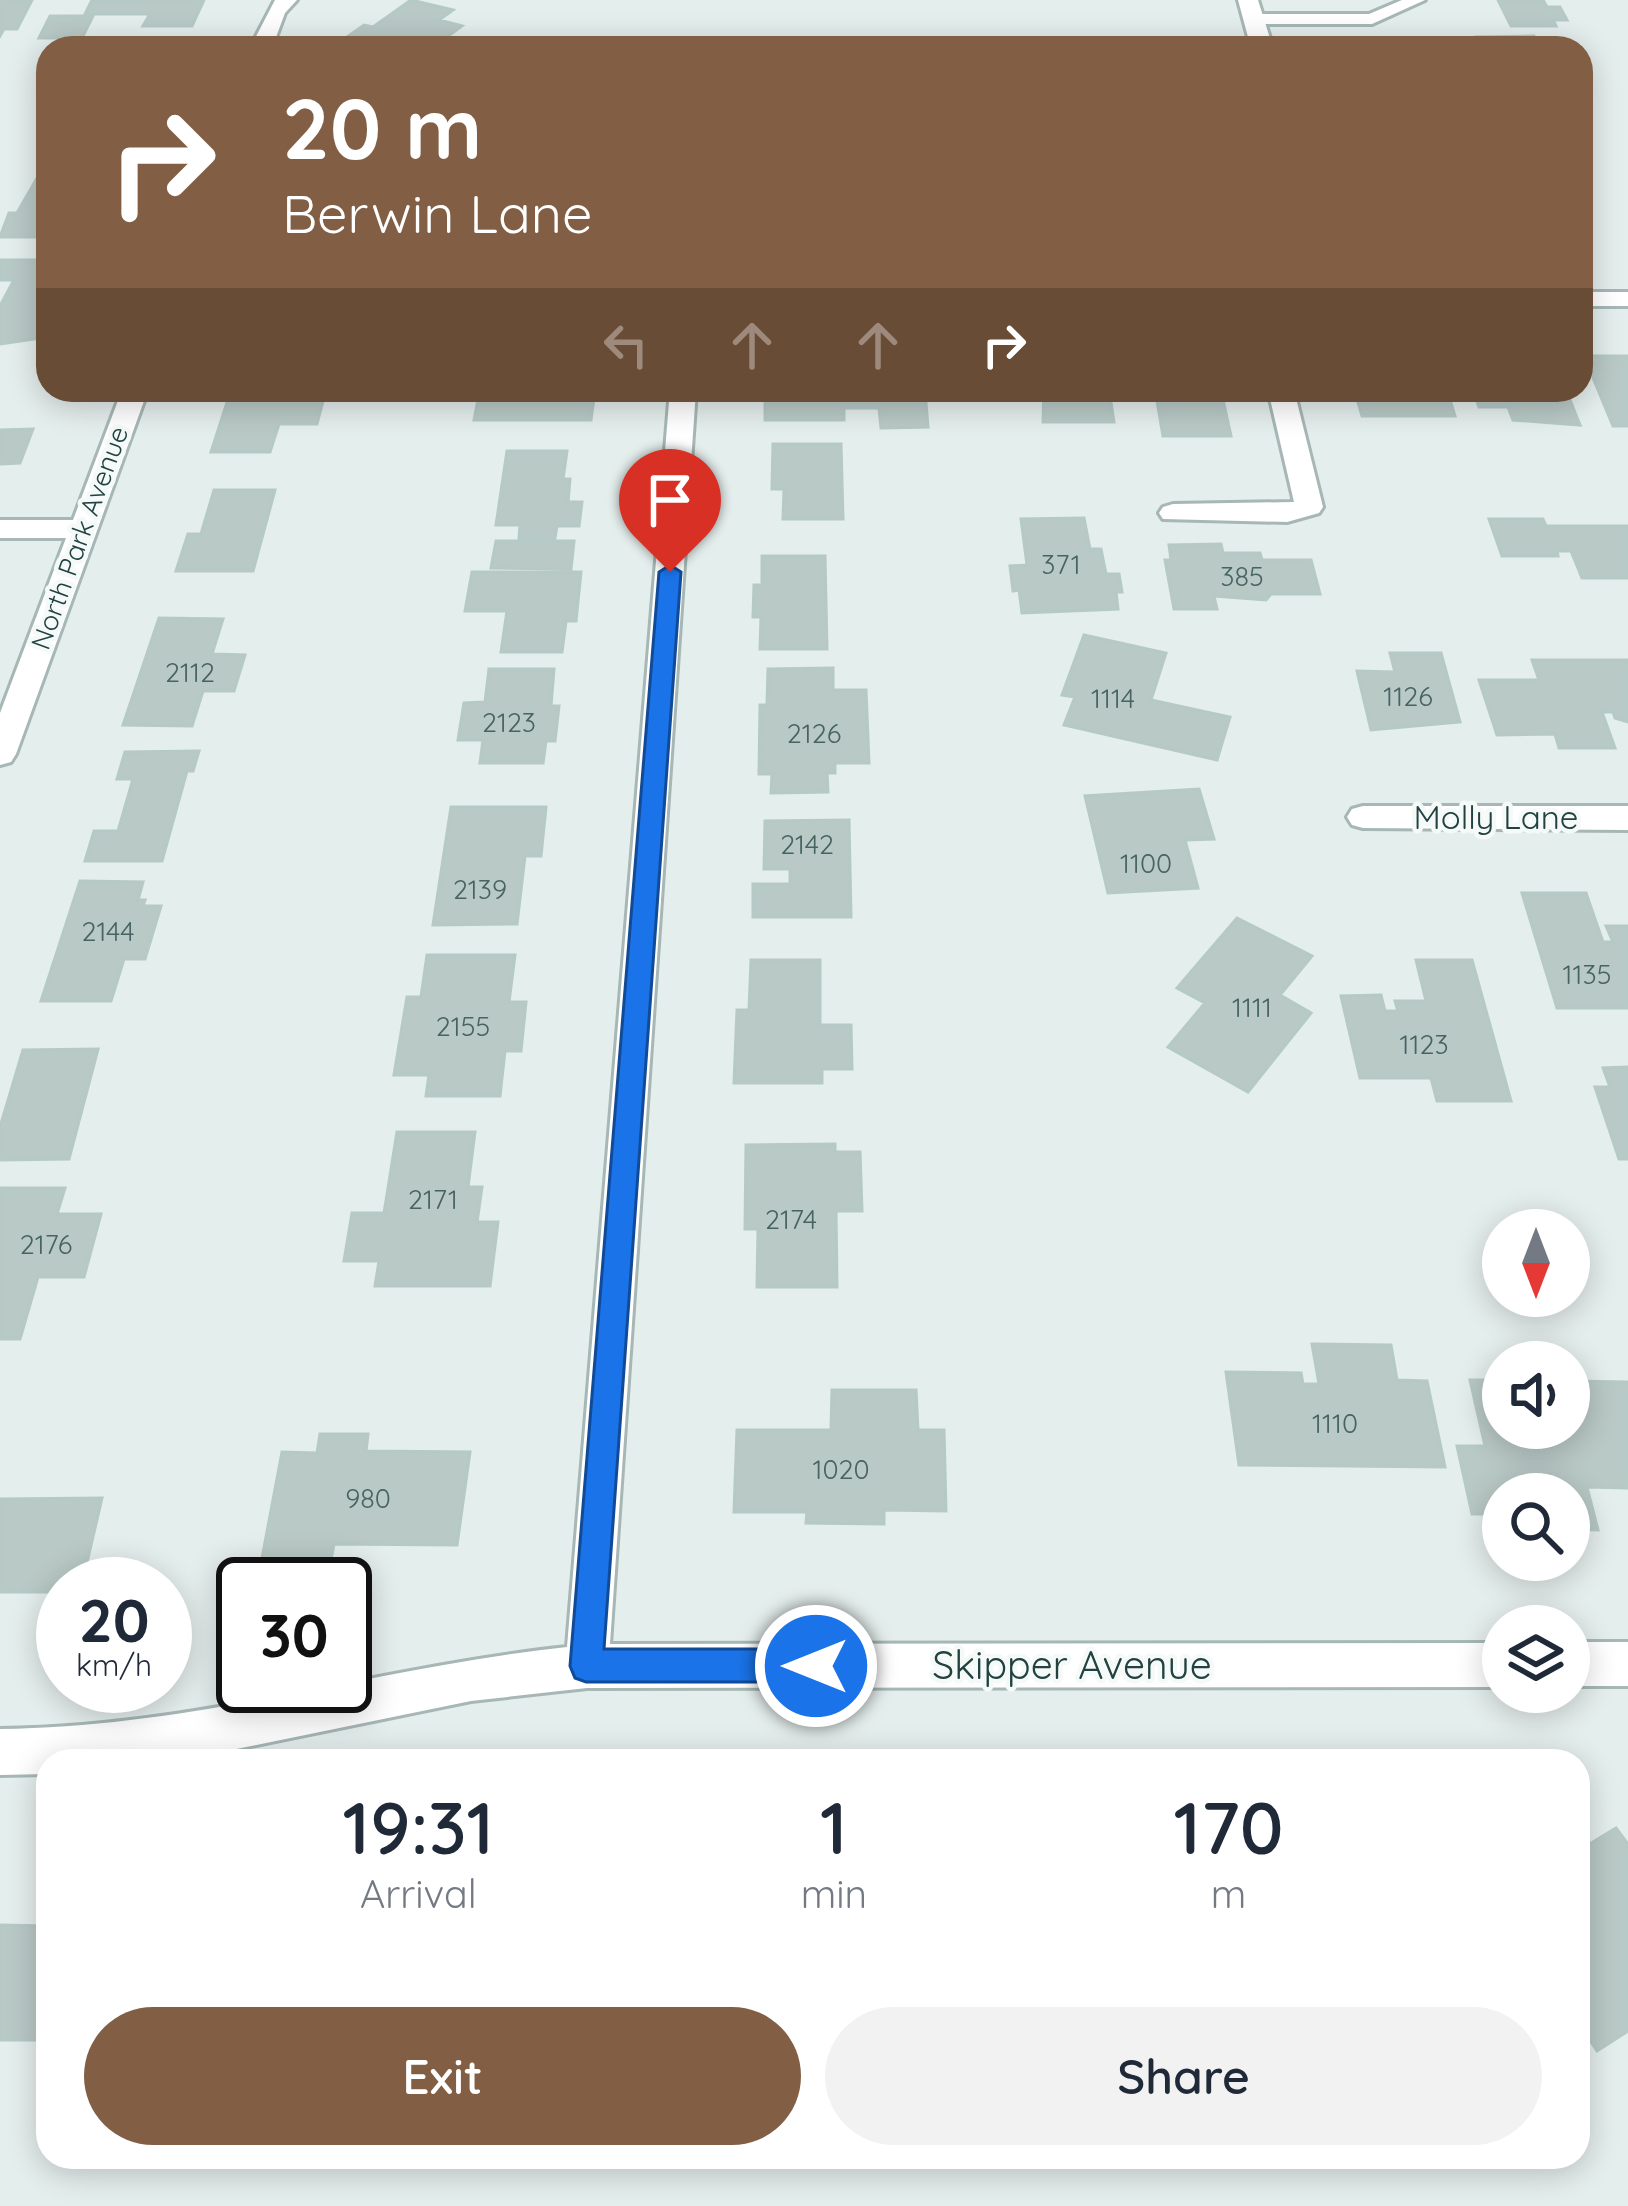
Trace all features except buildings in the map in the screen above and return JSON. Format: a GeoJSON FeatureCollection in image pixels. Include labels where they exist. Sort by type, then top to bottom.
{"type":"FeatureCollection","features":[{"type":"Feature","properties":{"kind":"street"},"geometry":{"type":"LineString","coordinates":[[266,36],[276,11],[287,0]]}},
{"type":"Feature","properties":{"kind":"street"},"geometry":{"type":"LineString","coordinates":[[1593,298],[1628,299]]}},
{"type":"Feature","properties":{"kind":"street","name":"North Park Avenue"},"geometry":{"type":"LineString","coordinates":[[0,754],[130,402]]}},
{"type":"Feature","properties":{"kind":"street"},"geometry":{"type":"LineString","coordinates":[[586,1666],[681,402]]}},
{"type":"Feature","properties":{"kind":"street"},"geometry":{"type":"LineString","coordinates":[[1173,513],[1287,513],[1309,508],[1284,402]]}},
{"type":"Feature","properties":{"kind":"street"},"geometry":{"type":"LineString","coordinates":[[0,529],[82,529]]}},
{"type":"Feature","properties":{"kind":"street","name":"Molly Lane"},"geometry":{"type":"LineString","coordinates":[[1364,817],[1628,818]]}},
{"type":"Feature","properties":{"kind":"street","name":"Skipper Avenue"},"geometry":{"type":"LineString","coordinates":[[104,1749],[224,1732],[471,1679],[586,1666],[1482,1664]]}},
{"type":"Feature","properties":{"kind":"street"},"geometry":{"type":"LineString","coordinates":[[1590,1664],[1628,1664]]}},
{"type":"Feature","properties":{"kind":"street","name":"Skipper Avenue"},"geometry":{"type":"LineString","coordinates":[[0,1752],[36,1752]]}},
{"type":"Feature","properties":{"kind":"lane"},"geometry":{"type":"LineString","coordinates":[[1251,9],[1372,20],[1416,0]]}},
{"type":"Feature","properties":{"kind":"route"},"geometry":{"type":"LineString","coordinates":[[670,572],[586,1666],[816,1666]]}}]}
